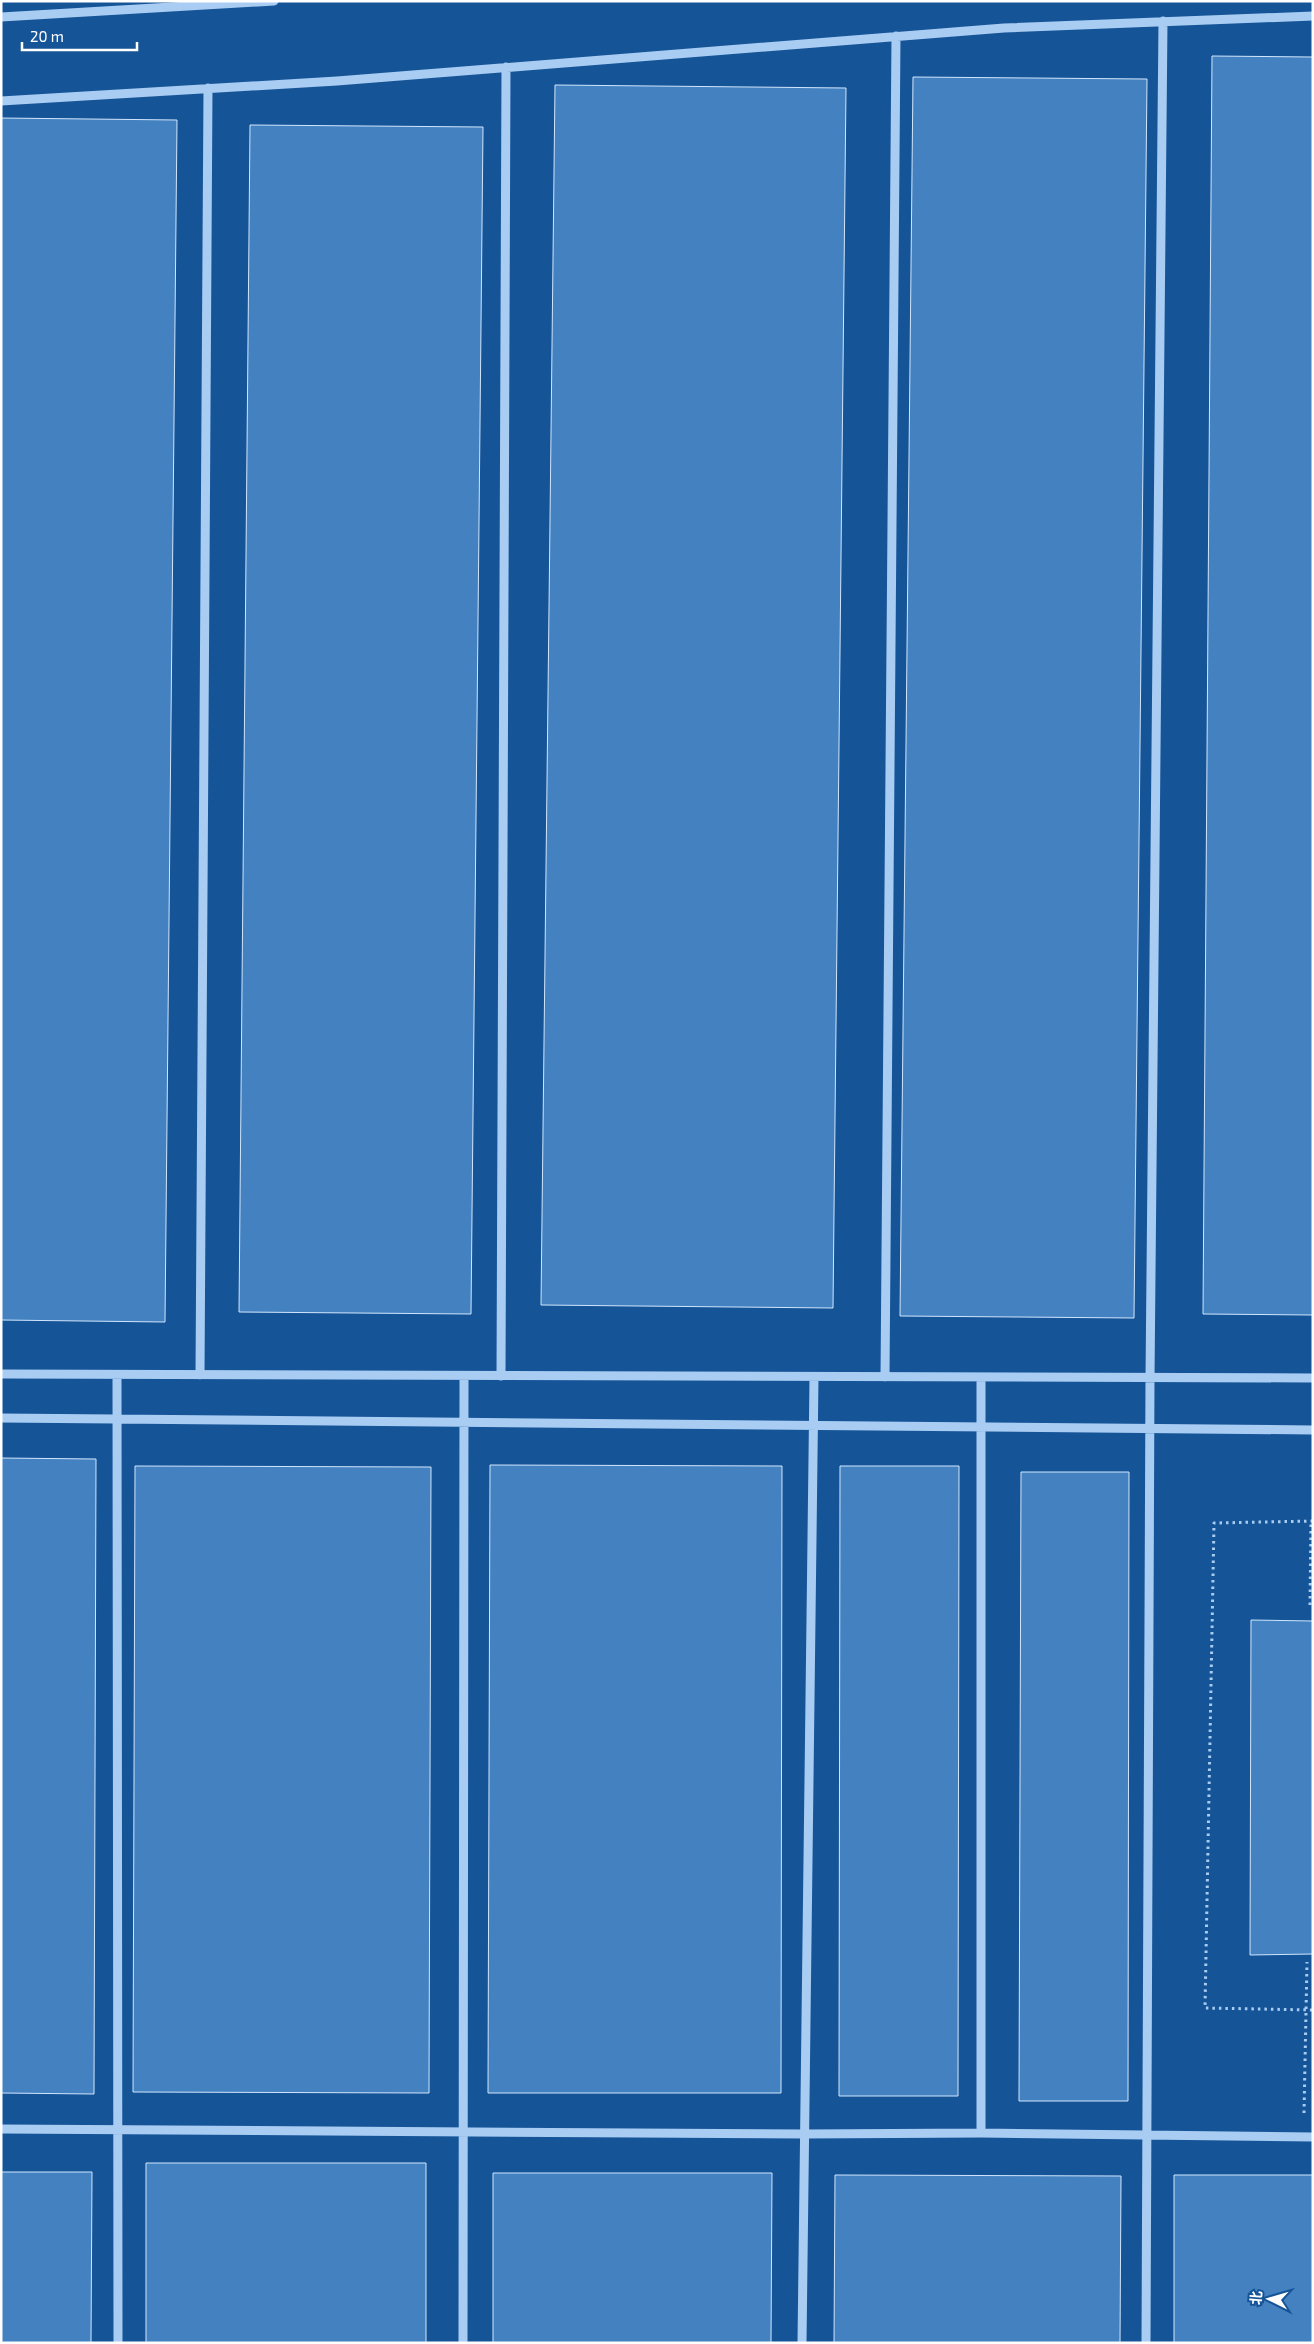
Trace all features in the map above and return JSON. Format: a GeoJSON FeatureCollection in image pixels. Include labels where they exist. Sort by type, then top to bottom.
{"type":"FeatureCollection","features":[{"type":"Feature","properties":{"kind":"street"},"geometry":{"type":"LineString","coordinates":[[1,17],[274,1]]}},
{"type":"Feature","properties":{"kind":"street"},"geometry":{"type":"LineString","coordinates":[[1,101],[506,67],[1004,28],[1313,16]]}},
{"type":"Feature","properties":{"kind":"street"},"geometry":{"type":"LineString","coordinates":[[1146,2343],[1150,1378],[1164,21]]}},
{"type":"Feature","properties":{"kind":"street"},"geometry":{"type":"LineString","coordinates":[[885,1377],[896,36]]}},
{"type":"Feature","properties":{"kind":"street"},"geometry":{"type":"LineString","coordinates":[[501,1376],[506,67]]}},
{"type":"Feature","properties":{"kind":"street"},"geometry":{"type":"LineString","coordinates":[[200,1375],[208,88]]}},
{"type":"Feature","properties":{"kind":"street"},"geometry":{"type":"LineString","coordinates":[[1,1374],[1313,1378]]}},
{"type":"Feature","properties":{"kind":"street"},"geometry":{"type":"LineString","coordinates":[[117,1374],[118,2343]]}},
{"type":"Feature","properties":{"kind":"street"},"geometry":{"type":"LineString","coordinates":[[463,2343],[464,1376]]}},
{"type":"Feature","properties":{"kind":"street"},"geometry":{"type":"LineString","coordinates":[[802,2343],[814,1377]]}},
{"type":"Feature","properties":{"kind":"street"},"geometry":{"type":"LineString","coordinates":[[981,1377],[981,2133]]}},
{"type":"Feature","properties":{"kind":"street"},"geometry":{"type":"LineString","coordinates":[[1,1418],[1313,1430]]}},
{"type":"Feature","properties":{"kind":"street"},"geometry":{"type":"LineString","coordinates":[[1,2129],[804,2134],[981,2133],[1308,2137]]}},
{"type":"Feature","properties":{"kind":"path"},"geometry":{"type":"LineString","coordinates":[[1310,1605],[1312,1521],[1214,1523],[1205,2008],[1313,2010]]}},
{"type":"Feature","properties":{"kind":"path"},"geometry":{"type":"LineString","coordinates":[[1307,1962],[1308,2137]]}},
{"type":"Feature","properties":{"kind":"building"},"geometry":{"type":"Polygon","coordinates":[[[1212,56],[1313,57],[1313,1315],[1203,1314],[1212,56]]]}},
{"type":"Feature","properties":{"kind":"building"},"geometry":{"type":"Polygon","coordinates":[[[913,77],[1147,79],[1134,1318],[900,1316],[913,77]]]}},
{"type":"Feature","properties":{"kind":"building"},"geometry":{"type":"Polygon","coordinates":[[[555,85],[846,88],[833,1308],[541,1305],[555,85]]]}},
{"type":"Feature","properties":{"kind":"building"},"geometry":{"type":"Polygon","coordinates":[[[1,118],[177,120],[165,1322],[1,1320],[1,118]]]}},
{"type":"Feature","properties":{"kind":"building"},"geometry":{"type":"Polygon","coordinates":[[[250,125],[483,127],[471,1314],[239,1312],[250,125]]]}},
{"type":"Feature","properties":{"kind":"building"},"geometry":{"type":"Polygon","coordinates":[[[1,1458],[96,1459],[94,2094],[1,2093],[1,1458]]]}},
{"type":"Feature","properties":{"kind":"building"},"geometry":{"type":"Polygon","coordinates":[[[490,1465],[782,1466],[781,2093],[488,2093],[490,1465]]]}},
{"type":"Feature","properties":{"kind":"building"},"geometry":{"type":"Polygon","coordinates":[[[135,1466],[431,1467],[429,2093],[133,2092],[135,1466]]]}},
{"type":"Feature","properties":{"kind":"building"},"geometry":{"type":"Polygon","coordinates":[[[840,1466],[959,1466],[958,2096],[839,2096],[840,1466]]]}},
{"type":"Feature","properties":{"kind":"building"},"geometry":{"type":"Polygon","coordinates":[[[1021,1472],[1129,1472],[1128,2101],[1019,2101],[1021,1472]]]}},
{"type":"Feature","properties":{"kind":"building"},"geometry":{"type":"Polygon","coordinates":[[[1251,1620],[1313,1621],[1313,1954],[1250,1955],[1251,1620]]]}},
{"type":"Feature","properties":{"kind":"building"},"geometry":{"type":"Polygon","coordinates":[[[146,2163],[426,2163],[426,2343],[146,2343],[146,2163]]]}},
{"type":"Feature","properties":{"kind":"building"},"geometry":{"type":"Polygon","coordinates":[[[1,2172],[92,2172],[91,2343],[1,2343],[1,2172]]]}},
{"type":"Feature","properties":{"kind":"building"},"geometry":{"type":"Polygon","coordinates":[[[493,2173],[772,2173],[771,2343],[493,2343],[493,2173]]]}},
{"type":"Feature","properties":{"kind":"building"},"geometry":{"type":"Polygon","coordinates":[[[835,2175],[1121,2176],[1120,2343],[834,2343],[835,2175]]]}},
{"type":"Feature","properties":{"kind":"building"},"geometry":{"type":"Polygon","coordinates":[[[1174,2175],[1313,2175],[1313,2343],[1174,2343],[1174,2175]]]}}]}
